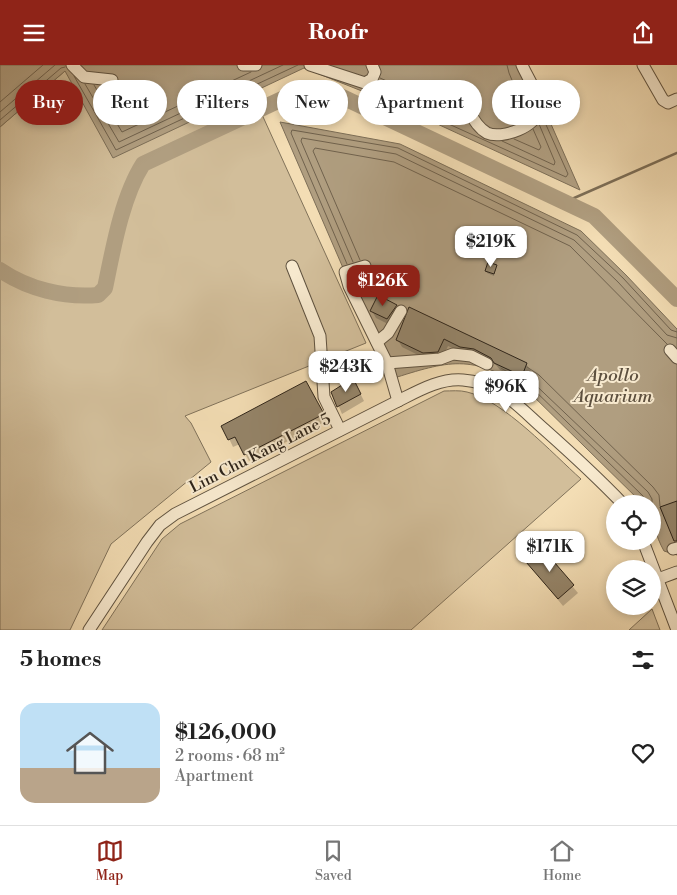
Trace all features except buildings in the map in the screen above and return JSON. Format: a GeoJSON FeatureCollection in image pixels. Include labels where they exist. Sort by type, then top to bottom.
{"type":"FeatureCollection","features":[{"type":"Feature","properties":{"kind":"street"},"geometry":{"type":"LineString","coordinates":[[72,65],[84,77],[105,80]]}},
{"type":"Feature","properties":{"kind":"street"},"geometry":{"type":"LineString","coordinates":[[243,65],[256,65]]}},
{"type":"Feature","properties":{"kind":"street"},"geometry":{"type":"LineString","coordinates":[[310,65],[365,83],[372,79],[375,72],[372,65]]}},
{"type":"Feature","properties":{"kind":"street"},"geometry":{"type":"LineString","coordinates":[[480,125],[484,130],[494,135],[513,131],[537,116],[539,103],[522,65]]}},
{"type":"Feature","properties":{"kind":"street"},"geometry":{"type":"LineString","coordinates":[[644,65],[663,100],[668,103],[677,99]]}},
{"type":"Feature","properties":{"kind":"street"},"geometry":{"type":"LineString","coordinates":[[292,266],[320,337],[324,397],[340,430]]}},
{"type":"Feature","properties":{"kind":"street"},"geometry":{"type":"LineString","coordinates":[[365,266],[345,272],[349,286],[387,363],[398,401]]}},
{"type":"Feature","properties":{"kind":"street"},"geometry":{"type":"LineString","coordinates":[[376,342],[388,333],[401,311]]}},
{"type":"Feature","properties":{"kind":"street"},"geometry":{"type":"LineString","coordinates":[[387,363],[440,359],[453,353],[471,357],[486,364]]}},
{"type":"Feature","properties":{"kind":"street","name":"Lim Chu Kang Lane 5"},"geometry":{"type":"LineString","coordinates":[[89,630],[92,622],[160,525],[175,515],[430,385],[461,380],[479,383],[498,391],[514,402],[614,495]]}},
{"type":"Feature","properties":{"kind":"street"},"geometry":{"type":"LineString","coordinates":[[661,578],[677,572]]}},
{"type":"Feature","properties":{"kind":"street"},"geometry":{"type":"LineString","coordinates":[[661,587],[677,630]]}},
{"type":"Feature","properties":{"kind":"shaded area"},"geometry":{"type":"Polygon","coordinates":[[[190,65],[196,80],[177,80],[177,125],[267,125],[366,343],[185,416],[191,423],[211,462],[111,544],[70,630],[0,630],[0,127],[15,114],[15,125],[83,125],[83,80],[55,80],[65,71],[190,65]]]}},
{"type":"Feature","properties":{"kind":"shaded area"},"geometry":{"type":"Polygon","coordinates":[[[444,391],[467,392],[496,405],[527,429],[581,479],[411,630],[102,630],[162,539],[180,524],[444,391]]]}},
{"type":"Feature","properties":{"kind":"shaded area"},"geometry":{"type":"Polygon","coordinates":[[[645,615],[654,615],[660,630],[629,630],[645,615]]]}},
{"type":"Feature","properties":{"kind":"water"},"geometry":{"type":"Polygon","coordinates":[[[0,65],[525,65],[532,80],[492,80],[492,125],[551,125],[580,190],[440,125],[482,125],[482,80],[358,80],[358,89],[348,86],[348,80],[334,80],[304,68],[267,85],[267,80],[177,80],[177,125],[183,125],[113,158],[95,125],[167,125],[167,80],[93,80],[93,122],[83,104],[83,80],[70,80],[65,71],[55,80],[15,80],[15,114],[0,127],[0,65]]]}},
{"type":"Feature","properties":{"kind":"water","name":"Apollo Aquarium"},"geometry":{"type":"Polygon","coordinates":[[[281,125],[296,125],[400,144],[581,231],[677,329],[677,555],[664,551],[661,545],[661,495],[634,495],[526,389],[507,377],[475,365],[460,364],[429,368],[391,379],[281,125]]]}},
{"type":"Feature","properties":{"kind":"waterway"},"geometry":{"type":"LineString","coordinates":[[0,270],[22,282],[47,291],[72,295],[98,295],[105,288],[124,207],[143,164],[297,92],[312,88],[338,95],[594,216],[677,299]]}},
{"type":"Feature","properties":{"kind":"waterway"},"geometry":{"type":"LineString","coordinates":[[565,202],[677,153]]}}]}
